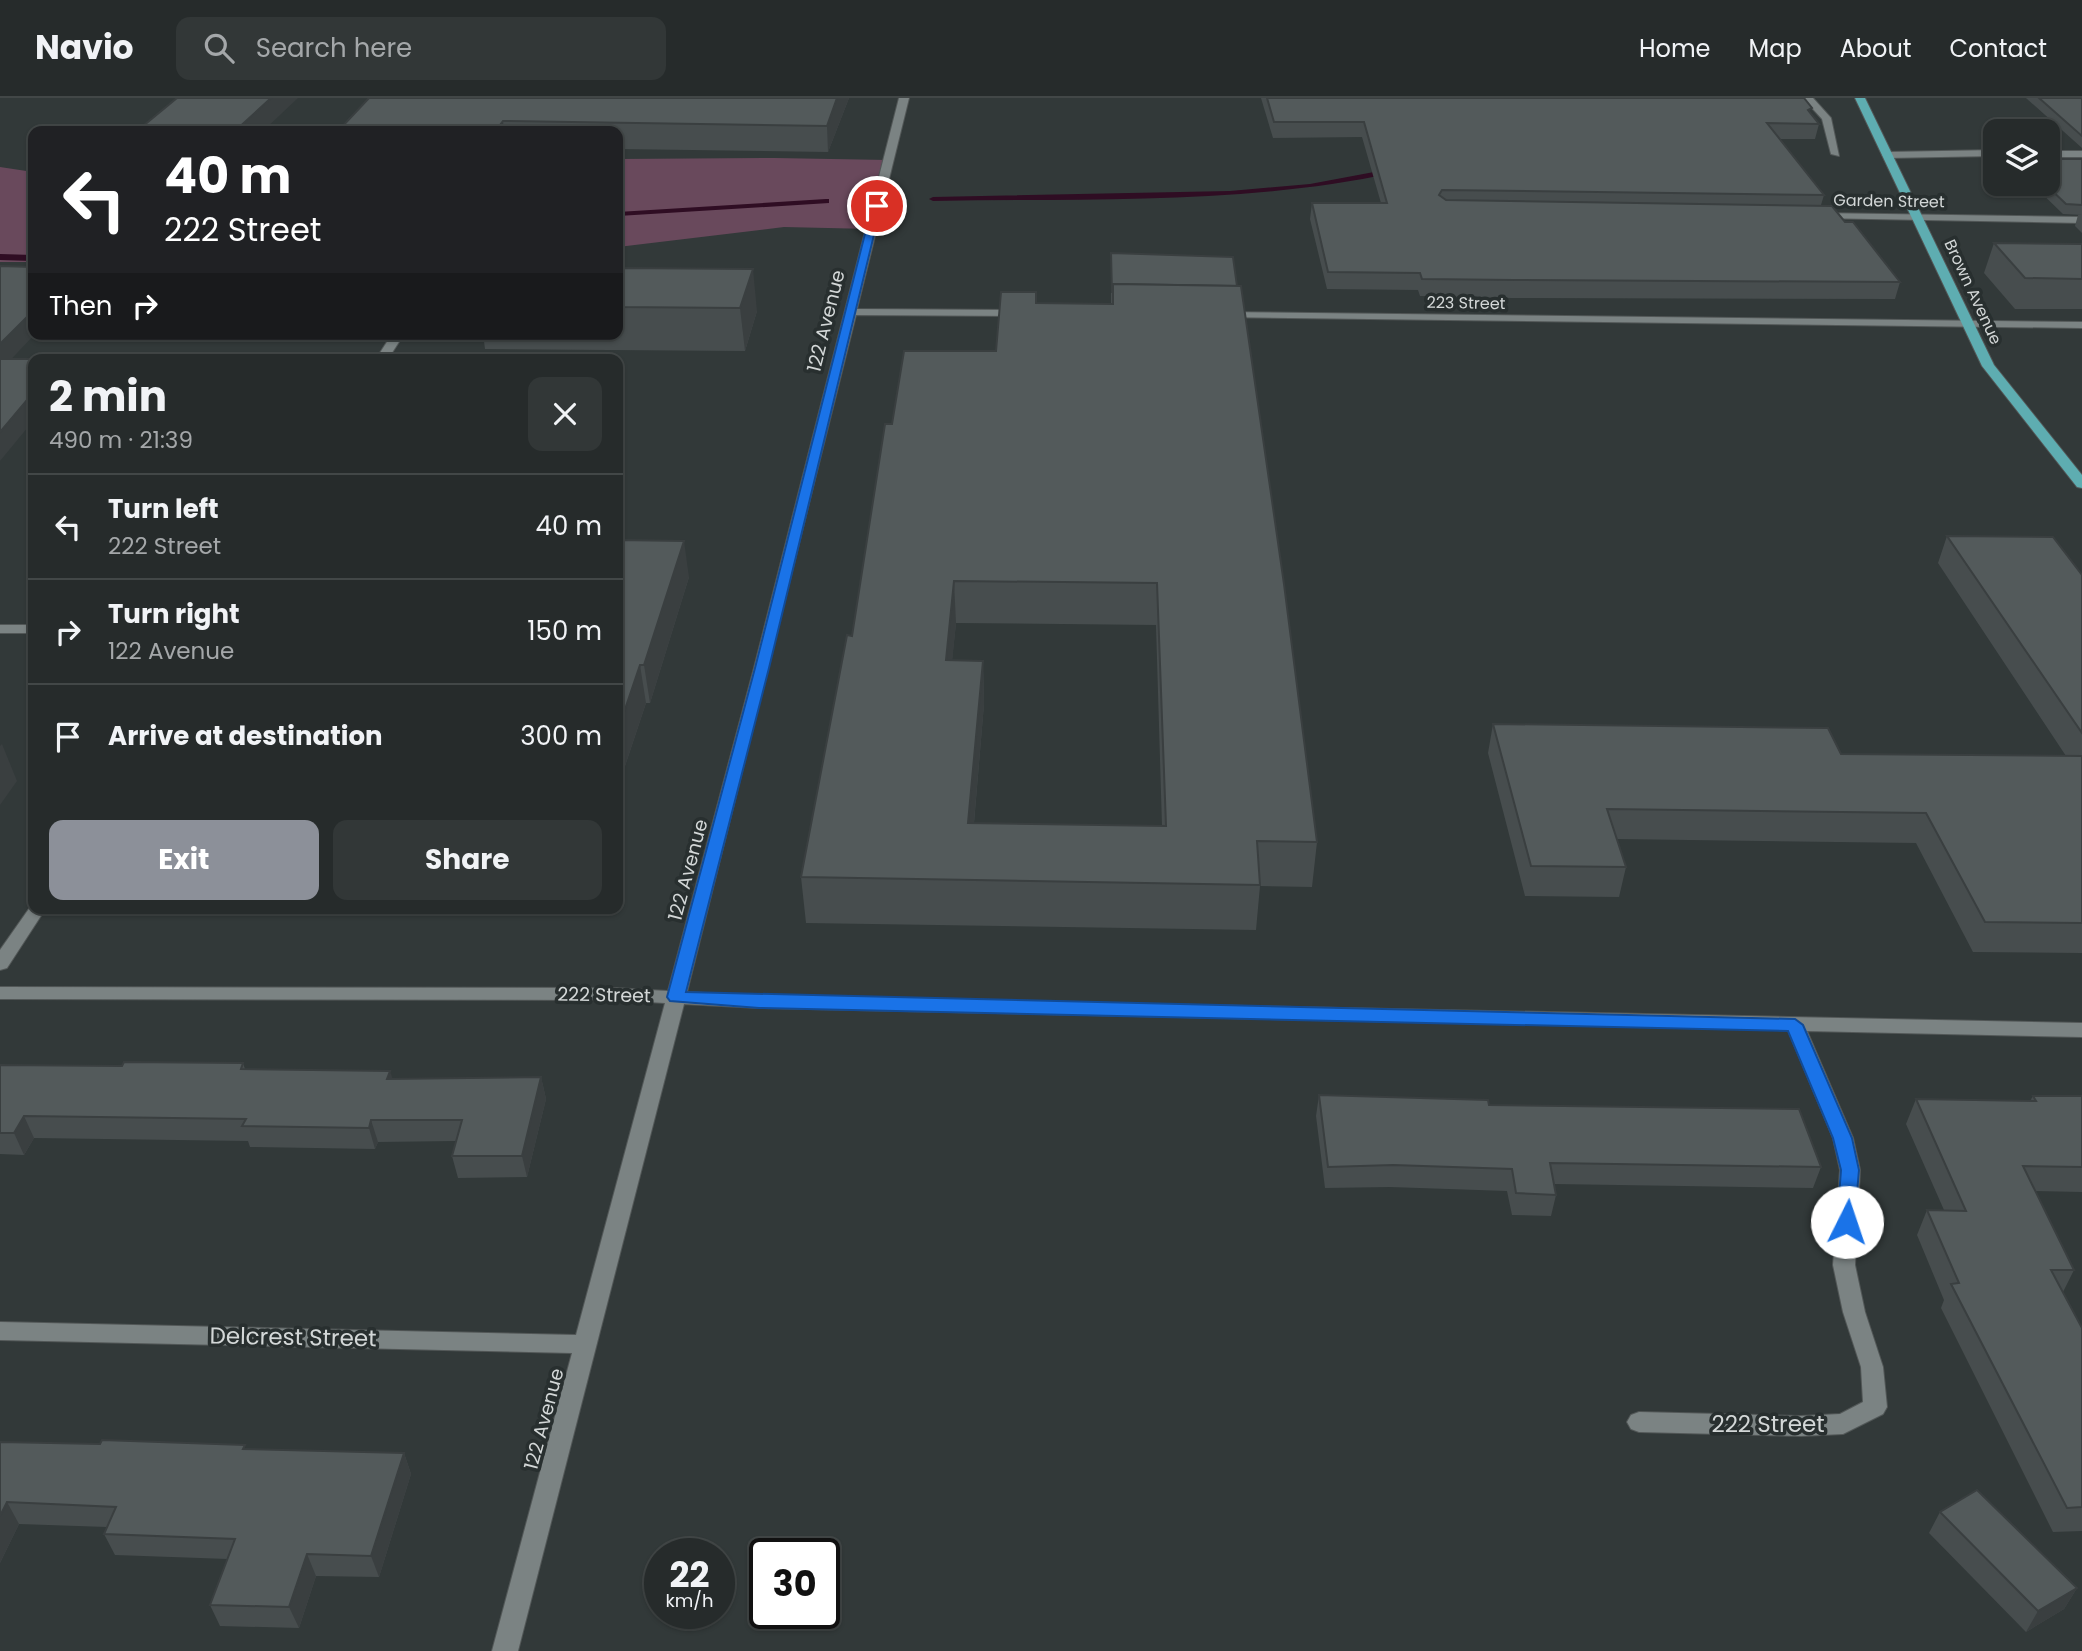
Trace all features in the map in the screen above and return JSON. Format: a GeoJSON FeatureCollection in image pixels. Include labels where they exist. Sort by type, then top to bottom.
{"type":"FeatureCollection","features":[{"type":"Feature","properties":{"kind":"main road","name":"Brown Avenue"},"geometry":{"type":"LineString","coordinates":[[1860,98],[1988,366],[2082,484]]}},
{"type":"Feature","properties":{"kind":"street","name":"122 Avenue"},"geometry":{"type":"LineString","coordinates":[[505,1651],[676,997],[904,98]]}},
{"type":"Feature","properties":{"kind":"street"},"geometry":{"type":"LineString","coordinates":[[1808,98],[1826,118],[1836,154]]}},
{"type":"Feature","properties":{"kind":"street"},"geometry":{"type":"LineString","coordinates":[[1887,155],[1983,153]]}},
{"type":"Feature","properties":{"kind":"street"},"geometry":{"type":"LineString","coordinates":[[2060,154],[2082,154]]}},
{"type":"Feature","properties":{"kind":"street","name":"Garden Street"},"geometry":{"type":"LineString","coordinates":[[1805,216],[2082,220]]}},
{"type":"Feature","properties":{"kind":"street"},"geometry":{"type":"LineString","coordinates":[[2014,218],[2022,227]]}},
{"type":"Feature","properties":{"kind":"street"},"geometry":{"type":"LineString","coordinates":[[850,312],[1036,313]]}},
{"type":"Feature","properties":{"kind":"street","name":"223 Street"},"geometry":{"type":"LineString","coordinates":[[1209,315],[2082,325]]}},
{"type":"Feature","properties":{"kind":"street"},"geometry":{"type":"LineString","coordinates":[[0,629],[28,629]]}},
{"type":"Feature","properties":{"kind":"street"},"geometry":{"type":"LineString","coordinates":[[0,964],[33,914]]}},
{"type":"Feature","properties":{"kind":"street","name":"222 Street"},"geometry":{"type":"LineString","coordinates":[[0,993],[614,993],[773,1002],[2082,1030]]}},
{"type":"Feature","properties":{"kind":"street","name":"222 Street"},"geometry":{"type":"LineString","coordinates":[[1639,1422],[1801,1426],[1843,1424],[1875,1407],[1872,1367],[1854,1312],[1844,1265],[1850,1170],[1843,1138],[1795,1025]]}},
{"type":"Feature","properties":{"kind":"street","name":"Delcrest Street"},"geometry":{"type":"LineString","coordinates":[[0,1331],[586,1343]]}},
{"type":"Feature","properties":{"kind":"shaded area"},"geometry":{"type":"Polygon","coordinates":[[[623,159],[888,160],[871,229],[784,227],[623,246],[623,159]]]}},
{"type":"Feature","properties":{"kind":"shaded area"},"geometry":{"type":"Polygon","coordinates":[[[0,167],[28,171],[28,262],[0,262],[0,167]]]}},
{"type":"Feature","properties":{"kind":"building"},"geometry":{"type":"Polygon","coordinates":[[[177,98],[271,98],[240,126],[143,126],[177,98]]]}},
{"type":"Feature","properties":{"kind":"building"},"geometry":{"type":"Polygon","coordinates":[[[369,98],[837,98],[827,126],[503,121],[499,126],[343,126],[369,98]]]}},
{"type":"Feature","properties":{"kind":"building"},"geometry":{"type":"Polygon","coordinates":[[[1267,98],[1804,98],[1812,108],[1808,110],[1819,124],[1767,123],[1824,195],[1442,190],[1439,195],[1446,200],[1832,206],[1845,222],[1853,222],[1900,282],[1422,279],[1420,273],[1328,272],[1312,203],[1387,203],[1364,122],[1274,122],[1267,98]]]}},
{"type":"Feature","properties":{"kind":"building"},"geometry":{"type":"Polygon","coordinates":[[[2039,98],[2082,98],[2082,136],[2039,98]]]}},
{"type":"Feature","properties":{"kind":"building"},"geometry":{"type":"Polygon","coordinates":[[[2060,159],[2082,159],[2082,205],[2066,204],[2058,196],[2060,196],[2060,159]]]}},
{"type":"Feature","properties":{"kind":"building"},"geometry":{"type":"Polygon","coordinates":[[[1994,243],[2082,244],[2082,279],[2025,278],[1994,243]]]}},
{"type":"Feature","properties":{"kind":"building"},"geometry":{"type":"Polygon","coordinates":[[[1111,253],[1233,257],[1237,286],[1113,284],[1112,293],[1111,253]]]}},
{"type":"Feature","properties":{"kind":"building"},"geometry":{"type":"Polygon","coordinates":[[[0,266],[28,267],[28,316],[0,344],[0,266]]]}},
{"type":"Feature","properties":{"kind":"building"},"geometry":{"type":"Polygon","coordinates":[[[623,268],[753,269],[740,308],[623,307],[623,268]]]}},
{"type":"Feature","properties":{"kind":"building"},"geometry":{"type":"Polygon","coordinates":[[[1113,284],[1241,286],[1284,584],[1317,842],[1257,841],[1260,885],[801,877],[847,635],[852,636],[885,424],[892,424],[904,351],[996,351],[1001,292],[1036,292],[1036,303],[1113,304],[1113,284]],[[954,581],[946,660],[983,661],[968,823],[1166,826],[1157,583],[954,581]]]}},
{"type":"Feature","properties":{"kind":"building"},"geometry":{"type":"Polygon","coordinates":[[[0,359],[28,359],[28,399],[0,432],[0,359]]]}},
{"type":"Feature","properties":{"kind":"building"},"geometry":{"type":"Polygon","coordinates":[[[1947,536],[2053,537],[2082,575],[2082,733],[1947,536]]]}},
{"type":"Feature","properties":{"kind":"building"},"geometry":{"type":"Polygon","coordinates":[[[623,540],[684,541],[644,665],[640,665],[623,715],[623,540]]]}},
{"type":"Feature","properties":{"kind":"building"},"geometry":{"type":"Polygon","coordinates":[[[1493,724],[1828,728],[1841,754],[2082,756],[2082,923],[1985,922],[1926,813],[1607,809],[1626,867],[1531,866],[1493,724]]]}},
{"type":"Feature","properties":{"kind":"building"},"geometry":{"type":"Polygon","coordinates":[[[124,1062],[243,1063],[241,1069],[390,1071],[387,1079],[541,1077],[522,1156],[452,1156],[462,1120],[371,1120],[369,1128],[242,1126],[246,1119],[24,1116],[14,1133],[0,1133],[0,1065],[122,1066],[124,1062]]]}},
{"type":"Feature","properties":{"kind":"building"},"geometry":{"type":"Polygon","coordinates":[[[1319,1095],[1488,1100],[1489,1105],[1799,1109],[1821,1167],[1550,1163],[1556,1195],[1516,1193],[1512,1169],[1393,1165],[1328,1167],[1319,1095]]]}},
{"type":"Feature","properties":{"kind":"building"},"geometry":{"type":"Polygon","coordinates":[[[2033,1096],[2082,1096],[2082,1167],[2023,1166],[2074,1270],[2051,1270],[2082,1328],[2082,1507],[2067,1508],[1951,1284],[1959,1283],[1927,1210],[1966,1211],[1916,1099],[2036,1101],[2033,1096]]]}},
{"type":"Feature","properties":{"kind":"building"},"geometry":{"type":"Polygon","coordinates":[[[102,1440],[245,1445],[243,1449],[404,1453],[371,1556],[307,1554],[289,1607],[210,1605],[235,1539],[104,1534],[116,1507],[7,1502],[0,1516],[0,1442],[100,1444],[102,1440]]]}},
{"type":"Feature","properties":{"kind":"building"},"geometry":{"type":"Polygon","coordinates":[[[1977,1490],[2077,1588],[2038,1611],[1940,1512],[1977,1490]]]}},
{"type":"Feature","properties":{"kind":"waterway"},"geometry":{"type":"LineString","coordinates":[[933,199],[1230,193],[1310,186],[1390,171]]}},
{"type":"Feature","properties":{"kind":"waterway"},"geometry":{"type":"LineString","coordinates":[[623,214],[826,201]]}},
{"type":"Feature","properties":{"kind":"waterway"},"geometry":{"type":"LineString","coordinates":[[0,257],[28,258]]}},
{"type":"Feature","properties":{"kind":"route"},"geometry":{"type":"LineString","coordinates":[[877,206],[762,668],[676,997],[759,1002],[1352,1013],[1795,1025],[1843,1138],[1850,1170],[1847,1222]]}}]}
